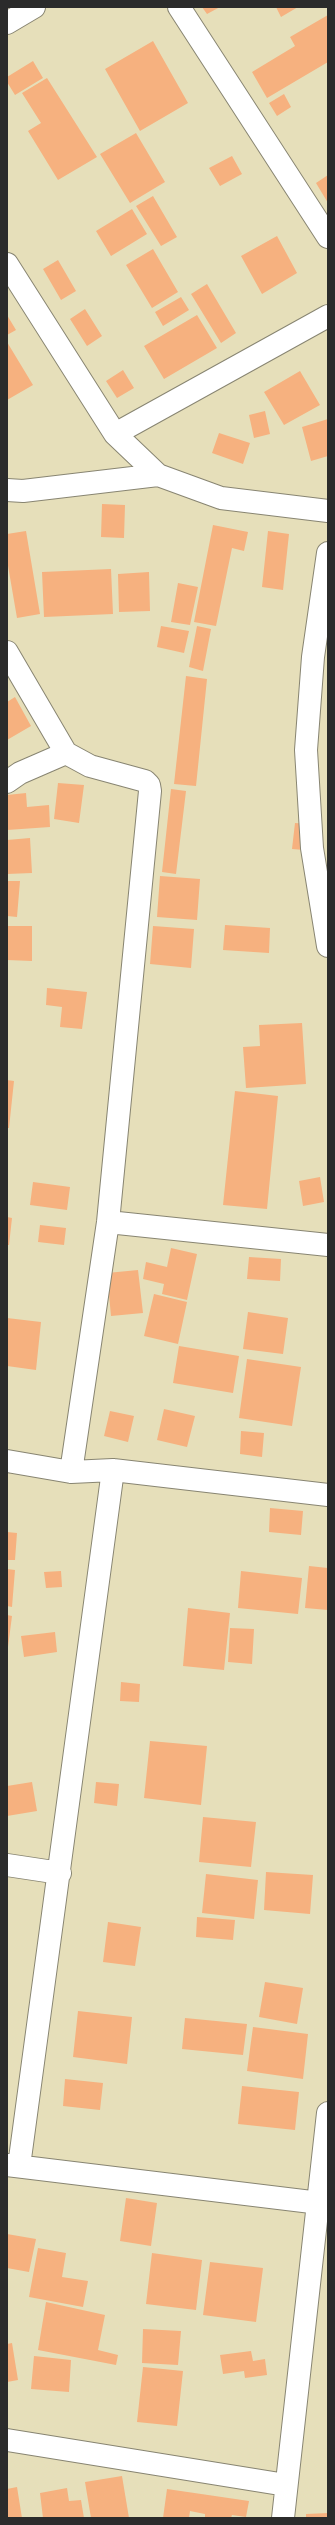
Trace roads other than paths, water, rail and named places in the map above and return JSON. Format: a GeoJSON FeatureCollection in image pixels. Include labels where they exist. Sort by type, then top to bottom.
{"type":"FeatureCollection","features":[{"type":"Feature","properties":{"kind":"street"},"geometry":{"type":"LineString","coordinates":[[7,23],[34,7]]}},
{"type":"Feature","properties":{"kind":"street"},"geometry":{"type":"LineString","coordinates":[[179,7],[328,237]]}},
{"type":"Feature","properties":{"kind":"street"},"geometry":{"type":"LineString","coordinates":[[7,264],[115,434],[158,475],[221,498],[328,511]]}},
{"type":"Feature","properties":{"kind":"street"},"geometry":{"type":"LineString","coordinates":[[115,434],[328,316]]}},
{"type":"Feature","properties":{"kind":"street"},"geometry":{"type":"LineString","coordinates":[[7,490],[23,491],[158,475]]}},
{"type":"Feature","properties":{"kind":"street"},"geometry":{"type":"LineString","coordinates":[[328,553],[313,657],[306,750],[312,848],[328,946]]}},
{"type":"Feature","properties":{"kind":"street"},"geometry":{"type":"LineString","coordinates":[[7,652],[66,753],[90,766],[145,780],[149,785],[150,791],[108,1222],[71,1472]]}},
{"type":"Feature","properties":{"kind":"street"},"geometry":{"type":"LineString","coordinates":[[7,782],[20,773],[66,753]]}},
{"type":"Feature","properties":{"kind":"street"},"geometry":{"type":"LineString","coordinates":[[108,1222],[328,1245]]}},
{"type":"Feature","properties":{"kind":"street"},"geometry":{"type":"LineString","coordinates":[[7,1461],[71,1472],[113,1470],[328,1495]]}},
{"type":"Feature","properties":{"kind":"street"},"geometry":{"type":"LineString","coordinates":[[113,1470],[60,1873],[13,2166],[322,2204]]}},
{"type":"Feature","properties":{"kind":"street"},"geometry":{"type":"LineString","coordinates":[[7,1865],[60,1873]]}},
{"type":"Feature","properties":{"kind":"street"},"geometry":{"type":"LineString","coordinates":[[283,2518],[322,2204],[328,2113]]}},
{"type":"Feature","properties":{"kind":"street"},"geometry":{"type":"LineString","coordinates":[[7,2440],[286,2485]]}}]}
